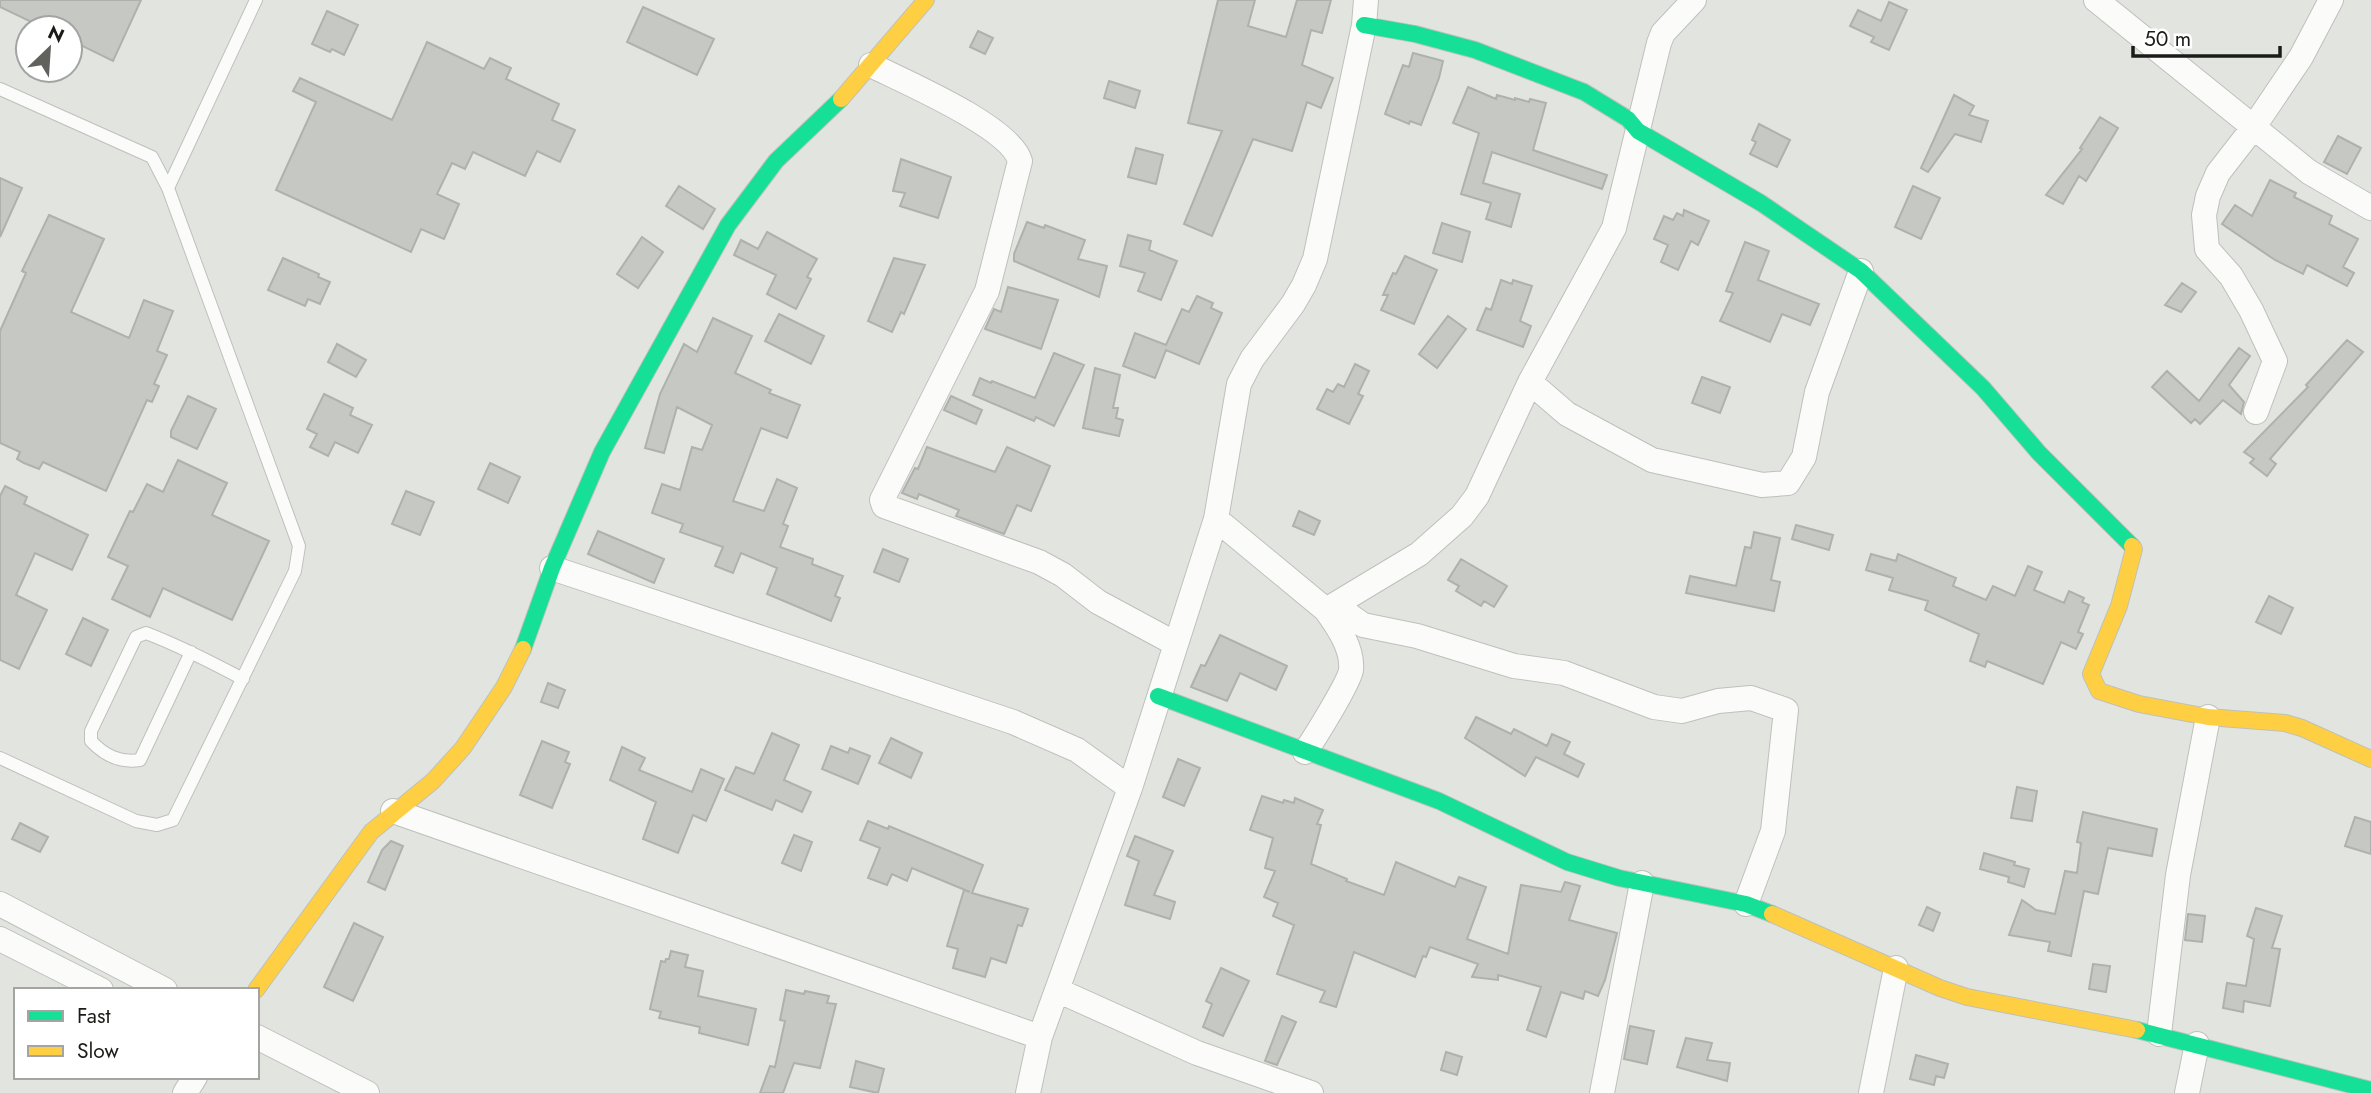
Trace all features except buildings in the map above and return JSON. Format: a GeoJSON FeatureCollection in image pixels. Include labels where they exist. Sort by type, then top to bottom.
{"type":"FeatureCollection","features":[{"type":"Feature","properties":{"kind":"street"},"geometry":{"type":"LineString","coordinates":[[257,988],[362,843],[393,811],[433,781],[463,748],[504,687],[519,660],[552,568],[602,452],[728,225],[776,161],[836,104],[926,0]]}},
{"type":"Feature","properties":{"kind":"street"},"geometry":{"type":"LineString","coordinates":[[1028,1093],[1040,1037],[1130,789],[1216,519],[1239,384],[1252,359],[1293,304],[1315,259],[1364,25],[1366,0]]}},
{"type":"Feature","properties":{"kind":"street"},"geometry":{"type":"LineString","coordinates":[[1331,607],[1419,554],[1462,516],[1477,495],[1530,382],[1614,228],[1659,43],[1664,33],[1694,0]]}},
{"type":"Feature","properties":{"kind":"street"},"geometry":{"type":"LineString","coordinates":[[2096,0],[2309,172],[2371,208]]}},
{"type":"Feature","properties":{"kind":"street"},"geometry":{"type":"LineString","coordinates":[[2256,412],[2275,361],[2251,310],[2231,276],[2207,249],[2204,215],[2208,196],[2218,173],[2253,128],[2301,57],[2331,0]]}},
{"type":"Feature","properties":{"kind":"street"},"geometry":{"type":"LineString","coordinates":[[1364,25],[1415,34],[1475,50],[1584,92],[1628,119],[1638,131],[1761,203],[1861,271],[1983,388],[2039,453],[2134,550],[2119,606],[2091,674],[2099,691],[2139,704],[2208,717],[2285,723],[2371,759]]}},
{"type":"Feature","properties":{"kind":"street"},"geometry":{"type":"LineString","coordinates":[[871,65],[970,115],[992,130],[1018,155],[1020,161],[986,291],[882,500],[884,506],[1039,562],[1063,575],[1098,602],[1176,644]]}},
{"type":"Feature","properties":{"kind":"street"},"geometry":{"type":"LineString","coordinates":[[1530,382],[1567,414],[1652,460],[1762,485],[1788,483],[1804,457],[1817,392],[1861,271]]}},
{"type":"Feature","properties":{"kind":"street"},"geometry":{"type":"LineString","coordinates":[[1216,519],[1331,607],[1363,625],[1417,636],[1514,666],[1564,673],[1654,707],[1682,711],[1718,701],[1751,698],[1786,710],[1773,831],[1746,904]]}},
{"type":"Feature","properties":{"kind":"street"},"geometry":{"type":"LineString","coordinates":[[552,568],[1013,722],[1077,750],[1130,789]]}},
{"type":"Feature","properties":{"kind":"street"},"geometry":{"type":"LineString","coordinates":[[1305,752],[1351,671],[1347,646],[1331,607]]}},
{"type":"Feature","properties":{"kind":"street"},"geometry":{"type":"LineString","coordinates":[[1158,695],[1305,752],[1360,769],[1438,801],[1585,869],[1746,904],[1967,997],[2159,1034],[2328,1086],[2371,1090]]}},
{"type":"Feature","properties":{"kind":"street"},"geometry":{"type":"LineString","coordinates":[[2159,1034],[2178,875],[2208,717]]}},
{"type":"Feature","properties":{"kind":"street"},"geometry":{"type":"LineString","coordinates":[[393,811],[1040,1037]]}},
{"type":"Feature","properties":{"kind":"street"},"geometry":{"type":"LineString","coordinates":[[1602,1093],[1642,883]]}},
{"type":"Feature","properties":{"kind":"street"},"geometry":{"type":"LineString","coordinates":[[0,904],[161,988]]}},
{"type":"Feature","properties":{"kind":"street"},"geometry":{"type":"LineString","coordinates":[[0,939],[97,988]]}},
{"type":"Feature","properties":{"kind":"street"},"geometry":{"type":"LineString","coordinates":[[1871,1093],[1896,968]]}},
{"type":"Feature","properties":{"kind":"street"},"geometry":{"type":"LineString","coordinates":[[1057,990],[1197,1053],[1311,1093]]}},
{"type":"Feature","properties":{"kind":"street"},"geometry":{"type":"LineString","coordinates":[[259,1038],[367,1093]]}},
{"type":"Feature","properties":{"kind":"street"},"geometry":{"type":"LineString","coordinates":[[2187,1093],[2197,1044]]}},
{"type":"Feature","properties":{"kind":"lane"},"geometry":{"type":"LineString","coordinates":[[168,187],[256,0]]}},
{"type":"Feature","properties":{"kind":"lane"},"geometry":{"type":"LineString","coordinates":[[0,89],[152,157],[168,187],[299,546],[295,571],[173,820],[157,825],[136,821],[0,758]]}},
{"type":"Feature","properties":{"kind":"lane"},"geometry":{"type":"LineString","coordinates":[[191,652],[140,760],[116,759],[100,751],[91,741],[91,731],[136,637],[146,633],[191,652],[243,679]]}},
{"type":"Feature","properties":{"kind":"traffic: fast"},"geometry":{"type":"LineString","coordinates":[[1364,25],[1415,34],[1475,50],[1584,92],[1628,119],[1638,131],[1761,203],[1861,271],[1983,388],[2039,453],[2132,546]]}},
{"type":"Feature","properties":{"kind":"traffic: fast"},"geometry":{"type":"LineString","coordinates":[[523,649],[552,568],[602,452],[728,225],[776,161],[841,99]]}},
{"type":"Feature","properties":{"kind":"traffic: fast"},"geometry":{"type":"LineString","coordinates":[[1158,696],[1439,801],[1567,862],[1619,878],[1746,904],[1772,914]]}},
{"type":"Feature","properties":{"kind":"traffic: fast"},"geometry":{"type":"LineString","coordinates":[[2137,1030],[2371,1090]]}},
{"type":"Feature","properties":{"kind":"traffic: slow"},"geometry":{"type":"LineString","coordinates":[[841,99],[926,0]]}},
{"type":"Feature","properties":{"kind":"traffic: slow"},"geometry":{"type":"LineString","coordinates":[[2132,546],[2134,549],[2119,606],[2091,674],[2099,691],[2139,704],[2208,717],[2285,723],[2371,759]]}},
{"type":"Feature","properties":{"kind":"traffic: slow"},"geometry":{"type":"LineString","coordinates":[[257,988],[371,832],[433,781],[463,748],[504,687],[523,649]]}},
{"type":"Feature","properties":{"kind":"traffic: slow"},"geometry":{"type":"LineString","coordinates":[[1772,914],[1940,988],[1967,997],[2137,1030]]}}]}
